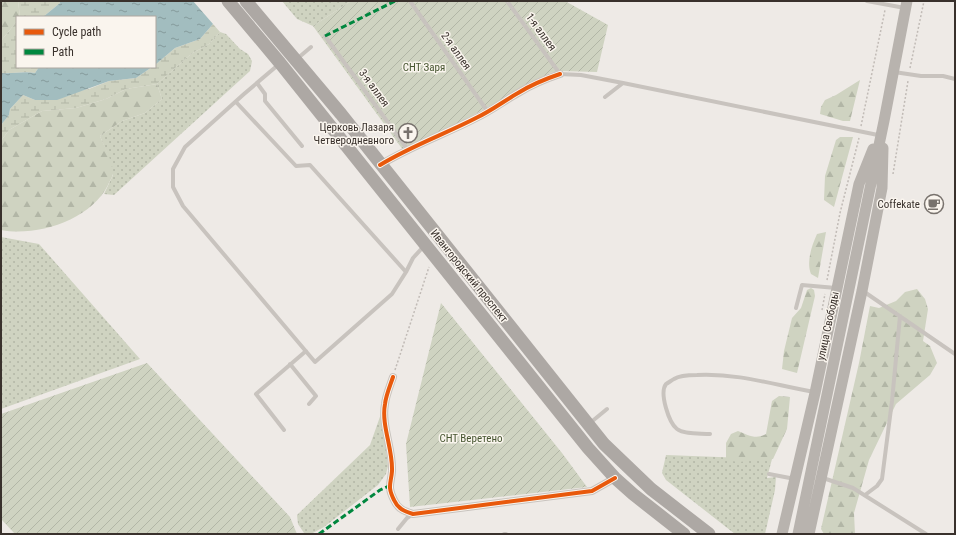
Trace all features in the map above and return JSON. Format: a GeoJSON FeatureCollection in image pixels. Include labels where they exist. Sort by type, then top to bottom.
{"type":"FeatureCollection","features":[{"type":"Feature","properties":{"kind":"highway","name":"Ивангородский проспект"},"geometry":{"type":"LineString","coordinates":[[228,1],[280,63],[588,448],[615,478],[684,534]]}},
{"type":"Feature","properties":{"kind":"highway","name":"Ивангородский проспект"},"geometry":{"type":"LineString","coordinates":[[246,1],[296,60],[604,444],[651,489],[709,534]]}},
{"type":"Feature","properties":{"kind":"main road","name":"улица Свободы"},"geometry":{"type":"LineString","coordinates":[[798,534],[884,120],[906,5]]}},
{"type":"Feature","properties":{"kind":"main road","name":"улица Свободы"},"geometry":{"type":"LineString","coordinates":[[782,534],[815,392],[859,184],[884,120]]}},
{"type":"Feature","properties":{"kind":"main road","name":"улица Свободы"},"geometry":{"type":"LineString","coordinates":[[809,534],[862,291],[882,188],[884,120]]}},
{"type":"Feature","properties":{"kind":"street"},"geometry":{"type":"LineString","coordinates":[[380,165],[395,156],[488,112],[539,82],[560,74]]}},
{"type":"Feature","properties":{"kind":"street"},"geometry":{"type":"LineString","coordinates":[[393,377],[384,404],[384,416],[392,471],[389,486],[394,502],[402,510],[413,514],[592,491],[615,478]]}},
{"type":"Feature","properties":{"kind":"lane","name":"2-я аллея"},"geometry":{"type":"LineString","coordinates":[[410,1],[488,112]]}},
{"type":"Feature","properties":{"kind":"lane","name":"1-я аллея"},"geometry":{"type":"LineString","coordinates":[[507,1],[560,74]]}},
{"type":"Feature","properties":{"kind":"lane"},"geometry":{"type":"LineString","coordinates":[[867,1],[906,5]]}},
{"type":"Feature","properties":{"kind":"lane","name":"3-я аллея"},"geometry":{"type":"LineString","coordinates":[[324,36],[408,150]]}},
{"type":"Feature","properties":{"kind":"lane"},"geometry":{"type":"LineString","coordinates":[[296,60],[311,48]]}},
{"type":"Feature","properties":{"kind":"lane"},"geometry":{"type":"LineString","coordinates":[[280,63],[185,147],[173,169],[173,187],[183,206],[315,362],[392,294],[413,258],[425,245]]}},
{"type":"Feature","properties":{"kind":"lane"},"geometry":{"type":"LineString","coordinates":[[893,72],[921,76],[943,76],[955,79]]}},
{"type":"Feature","properties":{"kind":"lane"},"geometry":{"type":"LineString","coordinates":[[560,74],[581,75],[623,83],[878,135]]}},
{"type":"Feature","properties":{"kind":"lane"},"geometry":{"type":"LineString","coordinates":[[257,83],[265,94],[265,102],[302,146]]}},
{"type":"Feature","properties":{"kind":"lane"},"geometry":{"type":"LineString","coordinates":[[605,97],[623,83]]}},
{"type":"Feature","properties":{"kind":"lane"},"geometry":{"type":"LineString","coordinates":[[236,102],[296,166],[310,165],[406,272]]}},
{"type":"Feature","properties":{"kind":"lane"},"geometry":{"type":"LineString","coordinates":[[796,308],[802,284],[836,288]]}},
{"type":"Feature","properties":{"kind":"lane"},"geometry":{"type":"LineString","coordinates":[[862,291],[955,354]]}},
{"type":"Feature","properties":{"kind":"lane"},"geometry":{"type":"LineString","coordinates":[[865,495],[877,486],[882,478],[892,401],[900,316]]}},
{"type":"Feature","properties":{"kind":"lane"},"geometry":{"type":"LineString","coordinates":[[284,430],[256,394],[306,351]]}},
{"type":"Feature","properties":{"kind":"lane"},"geometry":{"type":"LineString","coordinates":[[290,364],[316,396],[309,404]]}},
{"type":"Feature","properties":{"kind":"lane"},"geometry":{"type":"LineString","coordinates":[[710,434],[684,432],[677,429],[672,422],[664,400],[663,392],[666,384],[674,378],[691,375],[727,375],[815,392]]}},
{"type":"Feature","properties":{"kind":"lane"},"geometry":{"type":"LineString","coordinates":[[588,424],[607,409]]}},
{"type":"Feature","properties":{"kind":"lane"},"geometry":{"type":"LineString","coordinates":[[770,474],[795,479]]}},
{"type":"Feature","properties":{"kind":"lane"},"geometry":{"type":"LineString","coordinates":[[822,478],[853,488],[926,534]]}},
{"type":"Feature","properties":{"kind":"lane"},"geometry":{"type":"LineString","coordinates":[[398,529],[407,518],[413,514]]}},
{"type":"Feature","properties":{"kind":"path"},"geometry":{"type":"LineString","coordinates":[[393,377],[430,266]]}},
{"type":"Feature","properties":{"kind":"green space"},"geometry":{"type":"Polygon","coordinates":[[[1,1],[18,1],[20,16],[16,16],[16,22],[1,41],[1,1]]]}},
{"type":"Feature","properties":{"kind":"green space"},"geometry":{"type":"Polygon","coordinates":[[[18,1],[60,1],[60,3],[44,16],[20,16],[18,1]]]}},
{"type":"Feature","properties":{"kind":"green space"},"geometry":{"type":"Polygon","coordinates":[[[282,1],[351,1],[313,26],[297,19],[282,1]]]}},
{"type":"Feature","properties":{"kind":"green space","name":"СНТ Заря"},"geometry":{"type":"Polygon","coordinates":[[[351,1],[565,1],[608,25],[597,72],[560,71],[550,73],[444,131],[403,150],[313,26],[351,1]]]}},
{"type":"Feature","properties":{"kind":"green space"},"geometry":{"type":"Polygon","coordinates":[[[16,22],[16,68],[38,68],[35,73],[1,73],[1,41],[16,22]]]}},
{"type":"Feature","properties":{"kind":"green space"},"geometry":{"type":"Polygon","coordinates":[[[213,24],[220,32],[209,44],[191,54],[157,84],[126,89],[106,99],[76,108],[42,111],[9,130],[1,141],[1,125],[9,115],[10,109],[23,95],[35,100],[89,89],[109,81],[136,78],[151,68],[156,68],[156,64],[175,48],[200,39],[213,24]]]}},
{"type":"Feature","properties":{"kind":"green space"},"geometry":{"type":"Polygon","coordinates":[[[220,32],[226,34],[240,49],[248,54],[252,61],[250,71],[114,195],[104,194],[113,175],[107,153],[100,136],[122,121],[145,113],[162,99],[157,84],[191,54],[209,44],[220,32]]]}},
{"type":"Feature","properties":{"kind":"green space"},"geometry":{"type":"Polygon","coordinates":[[[860,80],[850,121],[843,121],[820,114],[821,107],[825,100],[860,80]]]}},
{"type":"Feature","properties":{"kind":"green space"},"geometry":{"type":"Polygon","coordinates":[[[157,84],[162,99],[145,113],[122,121],[100,136],[110,160],[113,174],[100,197],[89,208],[62,223],[46,228],[15,232],[1,230],[1,141],[9,130],[42,111],[76,108],[106,99],[126,89],[157,84]]]}},
{"type":"Feature","properties":{"kind":"green space"},"geometry":{"type":"Polygon","coordinates":[[[840,137],[853,137],[834,207],[824,200],[825,176],[836,140],[840,137]]]}},
{"type":"Feature","properties":{"kind":"green space"},"geometry":{"type":"Polygon","coordinates":[[[826,232],[818,278],[811,274],[809,264],[810,254],[817,234],[826,232]]]}},
{"type":"Feature","properties":{"kind":"green space"},"geometry":{"type":"Polygon","coordinates":[[[1,237],[39,244],[140,359],[1,409],[1,237]]]}},
{"type":"Feature","properties":{"kind":"green space"},"geometry":{"type":"Polygon","coordinates":[[[811,288],[814,290],[815,296],[797,373],[782,369],[784,351],[792,318],[801,308],[807,290],[811,288]]]}},
{"type":"Feature","properties":{"kind":"green space"},"geometry":{"type":"Polygon","coordinates":[[[917,289],[925,299],[928,309],[923,341],[930,346],[937,363],[930,375],[896,404],[869,460],[854,513],[855,534],[824,534],[821,529],[859,363],[870,306],[879,308],[896,301],[905,292],[917,289]]]}},
{"type":"Feature","properties":{"kind":"green space","name":"СНТ Веретено"},"geometry":{"type":"Polygon","coordinates":[[[441,303],[562,453],[587,487],[410,507],[406,444],[441,303]]]}},
{"type":"Feature","properties":{"kind":"green space"},"geometry":{"type":"Polygon","coordinates":[[[147,363],[290,517],[297,534],[15,534],[1,519],[1,414],[147,363]]]}},
{"type":"Feature","properties":{"kind":"green space"},"geometry":{"type":"Polygon","coordinates":[[[779,396],[790,397],[787,429],[773,459],[738,462],[726,460],[726,443],[731,434],[738,431],[759,437],[766,434],[772,401],[779,396]]]}},
{"type":"Feature","properties":{"kind":"green space"},"geometry":{"type":"Polygon","coordinates":[[[382,411],[388,466],[386,474],[378,485],[324,527],[311,534],[304,533],[298,524],[297,515],[370,445],[382,411]]]}},
{"type":"Feature","properties":{"kind":"green space"},"geometry":{"type":"Polygon","coordinates":[[[666,455],[772,459],[767,478],[776,477],[775,490],[765,534],[735,534],[666,480],[662,473],[666,455]]]}},
{"type":"Feature","properties":{"kind":"water"},"geometry":{"type":"Polygon","coordinates":[[[60,1],[193,1],[213,24],[200,39],[175,48],[156,64],[156,16],[44,16],[60,3],[60,1]]]}},
{"type":"Feature","properties":{"kind":"water"},"geometry":{"type":"Polygon","coordinates":[[[38,68],[151,68],[136,78],[109,81],[57,100],[35,100],[23,95],[10,109],[9,115],[1,125],[1,73],[35,73],[38,68]]]}},
{"type":"Feature","properties":{"kind":"marked path"},"geometry":{"type":"LineString","coordinates":[[325,36],[395,1]]}},
{"type":"Feature","properties":{"kind":"marked path"},"geometry":{"type":"LineString","coordinates":[[319,534],[380,490],[389,486]]}},
{"type":"Feature","properties":{"kind":"cycle path"},"geometry":{"type":"LineString","coordinates":[[380,165],[482,115],[528,87],[560,74]]}},
{"type":"Feature","properties":{"kind":"cycle path"},"geometry":{"type":"LineString","coordinates":[[393,377],[386,397],[384,412],[392,463],[390,488],[399,508],[404,511],[413,514],[592,491],[615,478]]}},
{"type":"Feature","properties":{"kind":"place","name":"Церковь Лазаря Четверодневного"},"geometry":{"type":"Point","coordinates":[408,133]}},
{"type":"Feature","properties":{"kind":"place","name":"Coffekate"},"geometry":{"type":"Point","coordinates":[934,204]}}]}
